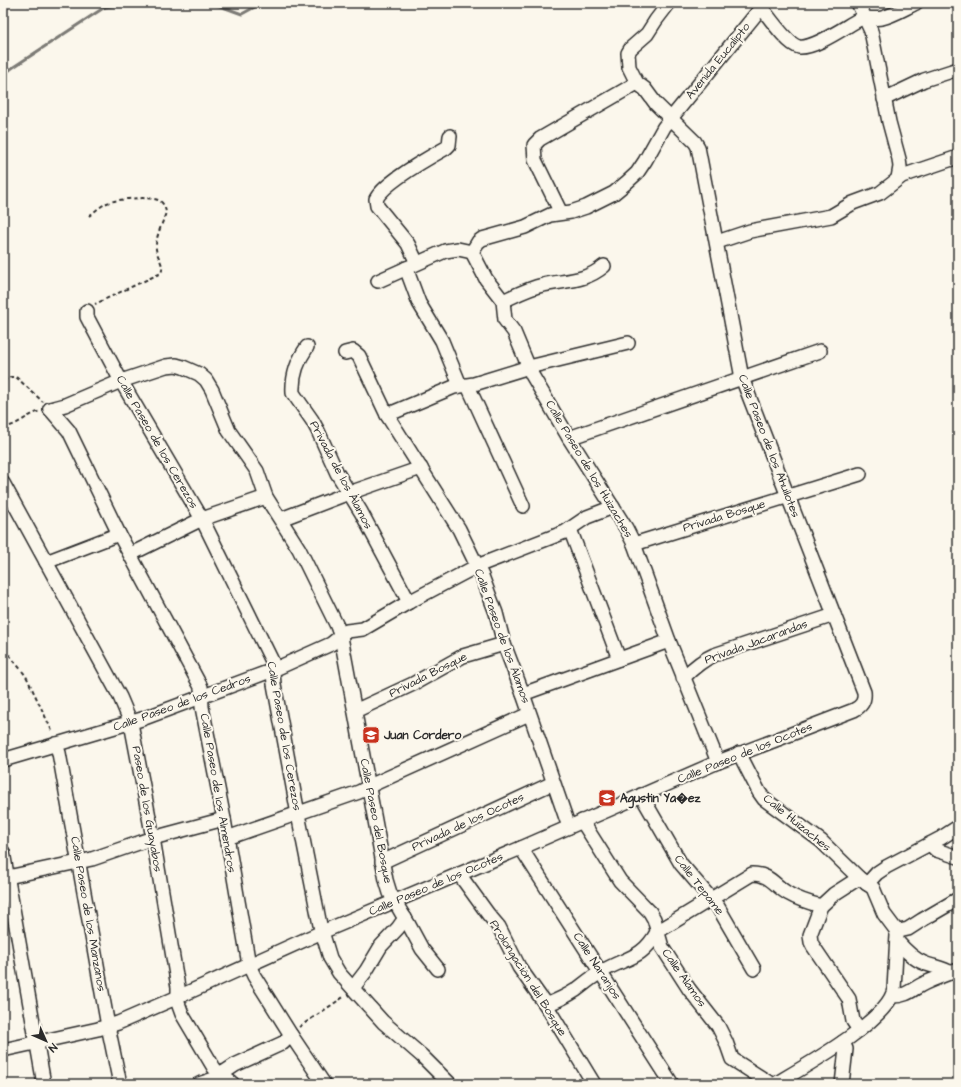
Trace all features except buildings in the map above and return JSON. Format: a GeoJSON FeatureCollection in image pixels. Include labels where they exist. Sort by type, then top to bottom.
{"type":"FeatureCollection","features":[{"type":"Feature","properties":{"kind":"street","name":"Calle Paseo de los Ahuilotes"},"geometry":{"type":"LineString","coordinates":[[669,3],[658,16],[647,34],[628,52],[629,67],[637,83],[695,142],[698,148],[742,378],[864,692],[865,697],[863,703]]}},
{"type":"Feature","properties":{"kind":"street"},"geometry":{"type":"LineString","coordinates":[[858,3],[871,31],[888,122],[899,159],[900,167],[898,178]]}},
{"type":"Feature","properties":{"kind":"street"},"geometry":{"type":"LineString","coordinates":[[763,5],[789,41],[799,47],[814,44],[835,34],[858,20],[884,17],[916,3]]}},
{"type":"Feature","properties":{"kind":"street","name":"Avenida Eucalipto"},"geometry":{"type":"LineString","coordinates":[[472,252],[478,242],[482,239],[525,227],[550,215],[571,212],[614,193],[626,183],[637,173],[645,161],[659,133],[763,5]]}},
{"type":"Feature","properties":{"kind":"street"},"geometry":{"type":"LineString","coordinates":[[884,99],[924,80],[958,69]]}},
{"type":"Feature","properties":{"kind":"street"},"geometry":{"type":"LineString","coordinates":[[561,213],[536,160],[534,145],[540,139],[637,83]]}},
{"type":"Feature","properties":{"kind":"street"},"geometry":{"type":"LineString","coordinates":[[450,136],[449,144],[446,148],[420,163],[387,187],[377,197],[375,202],[408,244],[411,266],[422,309],[442,341],[523,506]]}},
{"type":"Feature","properties":{"kind":"street"},"geometry":{"type":"LineString","coordinates":[[717,242],[750,232],[831,216],[853,203],[880,193],[898,178],[958,156]]}},
{"type":"Feature","properties":{"kind":"street"},"geometry":{"type":"LineString","coordinates":[[378,281],[452,249],[472,252]]}},
{"type":"Feature","properties":{"kind":"street","name":"Calle Paseo de los Huizaches"},"geometry":{"type":"LineString","coordinates":[[472,252],[486,279],[502,301],[505,320],[514,332],[532,375],[569,438],[626,528],[634,544],[668,641],[718,762]]}},
{"type":"Feature","properties":{"kind":"street"},"geometry":{"type":"LineString","coordinates":[[502,301],[540,286],[577,280],[597,272],[604,266]]}},
{"type":"Feature","properties":{"kind":"street","name":"Calle Paseo de los Cerezos"},"geometry":{"type":"LineString","coordinates":[[87,311],[87,317],[121,381],[202,519],[272,661],[274,684],[298,814],[322,932],[330,958],[353,988],[383,1022],[422,1056],[450,1084]]}},
{"type":"Feature","properties":{"kind":"street"},"geometry":{"type":"LineString","coordinates":[[387,414],[464,385],[529,367],[628,343]]}},
{"type":"Feature","properties":{"kind":"street","name":"Privada de los Álamos"},"geometry":{"type":"LineString","coordinates":[[307,347],[299,360],[295,375],[293,393],[312,420],[337,473],[361,512],[408,602]]}},
{"type":"Feature","properties":{"kind":"street","name":"Calle Paseo de los Álamos"},"geometry":{"type":"LineString","coordinates":[[345,353],[353,351],[359,356],[387,414],[459,528],[486,584],[496,613],[504,644],[569,827]]}},
{"type":"Feature","properties":{"kind":"street"},"geometry":{"type":"LineString","coordinates":[[569,438],[820,351]]}},
{"type":"Feature","properties":{"kind":"street","name":"Calle Paseo del Bosque"},"geometry":{"type":"LineString","coordinates":[[50,409],[65,406],[121,381],[166,366],[183,366],[199,374],[206,380],[212,390],[229,431],[257,471],[266,497],[281,519],[313,574],[337,626],[341,637],[386,880],[394,901],[422,949],[438,969]]}},
{"type":"Feature","properties":{"kind":"street","name":"Calle Paseo de los Almendros"},"geometry":{"type":"LineString","coordinates":[[50,409],[69,431],[119,534],[199,683],[202,697],[202,707],[224,819],[249,965],[254,976],[290,1035],[324,1084]]}},
{"type":"Feature","properties":{"kind":"street"},"geometry":{"type":"LineString","coordinates":[[281,519],[421,468]]}},
{"type":"Feature","properties":{"kind":"street","name":"Privada Bosque"},"geometry":{"type":"LineString","coordinates":[[634,544],[860,474]]}},
{"type":"Feature","properties":{"kind":"street","name":"Paseo de los Guayabos"},"geometry":{"type":"LineString","coordinates":[[3,483],[120,697],[131,723],[153,838],[178,987],[178,1003],[182,1014],[214,1068],[220,1075]]}},
{"type":"Feature","properties":{"kind":"street"},"geometry":{"type":"LineString","coordinates":[[131,554],[202,519],[266,497]]}},
{"type":"Feature","properties":{"kind":"street","name":"Calle Paseo de los Cedros"},"geometry":{"type":"LineString","coordinates":[[3,760],[131,723],[273,670],[331,644],[347,631],[363,629],[408,602],[477,566],[570,529],[587,517],[613,507]]}},
{"type":"Feature","properties":{"kind":"street"},"geometry":{"type":"LineString","coordinates":[[570,529],[619,658]]}},
{"type":"Feature","properties":{"kind":"street"},"geometry":{"type":"LineString","coordinates":[[46,562],[119,534]]}},
{"type":"Feature","properties":{"kind":"street","name":"Privada Jacarandas"},"geometry":{"type":"LineString","coordinates":[[683,678],[703,660],[714,655],[834,615]]}},
{"type":"Feature","properties":{"kind":"street"},"geometry":{"type":"LineString","coordinates":[[523,694],[668,641]]}},
{"type":"Feature","properties":{"kind":"street","name":"Privada Bosque"},"geometry":{"type":"LineString","coordinates":[[355,711],[413,684],[463,656],[504,644]]}},
{"type":"Feature","properties":{"kind":"street","name":"Calle Paseo de los Ocotes"},"geometry":{"type":"LineString","coordinates":[[3,1050],[36,1044],[108,1026],[178,997],[322,932],[521,848],[739,753],[859,708],[863,703]]}},
{"type":"Feature","properties":{"kind":"street"},"geometry":{"type":"LineString","coordinates":[[227,838],[360,792],[529,714]]}},
{"type":"Feature","properties":{"kind":"street","name":"Calle Paseo de los Manzanos"},"geometry":{"type":"LineString","coordinates":[[56,744],[59,753],[108,1026],[120,1084]]}},
{"type":"Feature","properties":{"kind":"street","name":"Calle Huizaches"},"geometry":{"type":"LineString","coordinates":[[739,753],[764,799],[822,841],[874,891],[884,914],[908,952],[919,961],[955,971]]}},
{"type":"Feature","properties":{"kind":"street","name":"Privada de los Ocotes"},"geometry":{"type":"LineString","coordinates":[[382,862],[553,783]]}},
{"type":"Feature","properties":{"kind":"street","name":"Calle Tepame"},"geometry":{"type":"LineString","coordinates":[[641,795],[681,864],[712,899],[754,969]]}},
{"type":"Feature","properties":{"kind":"street"},"geometry":{"type":"LineString","coordinates":[[5,878],[79,862],[153,838],[224,819]]}},
{"type":"Feature","properties":{"kind":"street","name":"Calle Alamos"},"geometry":{"type":"LineString","coordinates":[[582,821],[620,881],[650,912],[654,919],[662,947],[689,989],[718,1026],[732,1059],[771,1084]]}},
{"type":"Feature","properties":{"kind":"street"},"geometry":{"type":"LineString","coordinates":[[859,1030],[853,1021],[849,999],[813,946],[810,939],[811,931],[821,906],[834,894],[863,881],[930,844],[958,826]]}},
{"type":"Feature","properties":{"kind":"street"},"geometry":{"type":"LineString","coordinates":[[930,844],[936,850],[958,857]]}},
{"type":"Feature","properties":{"kind":"street","name":"Calle Naranjos"},"geometry":{"type":"LineString","coordinates":[[521,848],[672,1084]]}},
{"type":"Feature","properties":{"kind":"street"},"geometry":{"type":"LineString","coordinates":[[3,852],[5,878],[44,1084]]}},
{"type":"Feature","properties":{"kind":"street","name":"Prolongación del Bosque"},"geometry":{"type":"LineString","coordinates":[[459,874],[499,927],[519,967],[546,1005],[594,1084]]}},
{"type":"Feature","properties":{"kind":"street"},"geometry":{"type":"LineString","coordinates":[[546,1005],[569,994],[601,972],[646,949],[657,932],[752,874],[763,874],[789,894],[803,901],[821,906]]}},
{"type":"Feature","properties":{"kind":"street"},"geometry":{"type":"LineString","coordinates":[[776,1084],[843,1042],[859,1030],[884,1006],[893,996],[897,936],[900,931],[908,929],[958,899]]}},
{"type":"Feature","properties":{"kind":"street"},"geometry":{"type":"LineString","coordinates":[[353,988],[366,971],[381,946],[400,926],[405,918]]}},
{"type":"Feature","properties":{"kind":"street"},"geometry":{"type":"LineString","coordinates":[[893,996],[902,996],[907,994],[922,984],[955,971]]}},
{"type":"Feature","properties":{"kind":"street"},"geometry":{"type":"LineString","coordinates":[[199,1084],[220,1075],[234,1065],[283,1043],[290,1035]]}},
{"type":"Feature","properties":{"kind":"street"},"geometry":{"type":"LineString","coordinates":[[842,1084],[846,1049],[843,1042]]}},
{"type":"Feature","properties":{"kind":"street"},"geometry":{"type":"LineString","coordinates":[[220,1075],[233,1084]]}},
{"type":"Feature","properties":{"kind":"path"},"geometry":{"type":"LineString","coordinates":[[87,311],[90,307],[161,273],[162,265],[156,248],[166,212],[165,207],[159,200],[118,200],[100,207],[90,216]]}},
{"type":"Feature","properties":{"kind":"path"},"geometry":{"type":"LineString","coordinates":[[3,381],[11,377],[16,377],[50,409]]}},
{"type":"Feature","properties":{"kind":"path"},"geometry":{"type":"LineString","coordinates":[[3,428],[12,426],[32,414],[50,409]]}},
{"type":"Feature","properties":{"kind":"path"},"geometry":{"type":"LineString","coordinates":[[3,642],[7,652],[29,682],[53,732],[56,744]]}},
{"type":"Feature","properties":{"kind":"path"},"geometry":{"type":"LineString","coordinates":[[290,1035],[296,1029],[340,1000],[353,988]]}},
{"type":"Feature","properties":{"kind":"waterway"},"geometry":{"type":"LineString","coordinates":[[3,75],[105,7],[133,3]]}},
{"type":"Feature","properties":{"kind":"waterway"},"geometry":{"type":"LineString","coordinates":[[212,3],[242,14],[262,3]]}},
{"type":"Feature","properties":{"kind":"place","name":"Juan Cordero"},"geometry":{"type":"Point","coordinates":[371,735]}},
{"type":"Feature","properties":{"kind":"place","name":"Agustin Ya�ez"},"geometry":{"type":"Point","coordinates":[607,798]}}]}
